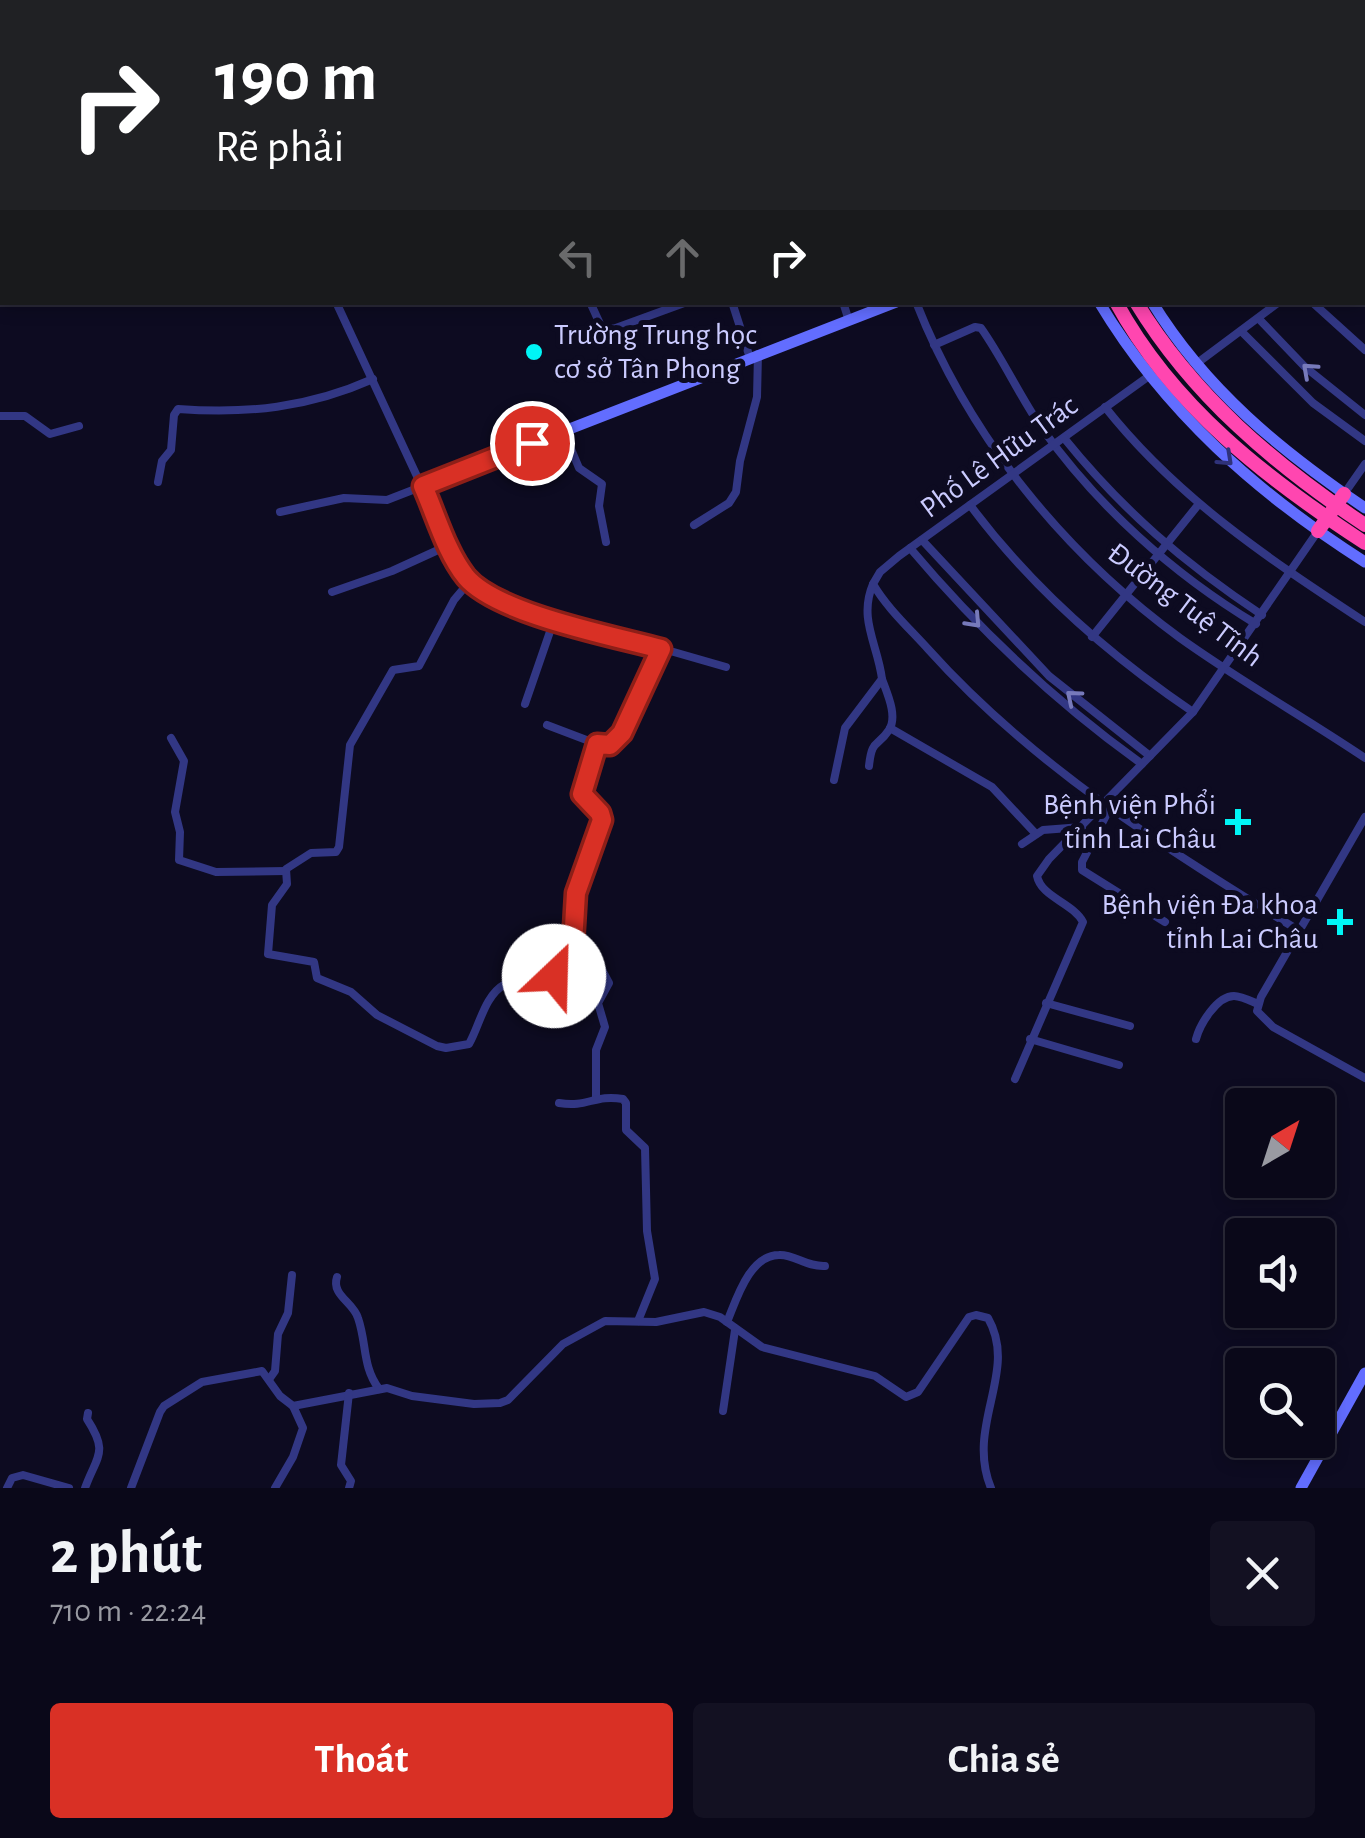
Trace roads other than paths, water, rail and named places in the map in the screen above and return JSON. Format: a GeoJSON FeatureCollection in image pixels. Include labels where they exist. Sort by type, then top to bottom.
{"type":"FeatureCollection","features":[{"type":"Feature","properties":{"kind":"highway"},"geometry":{"type":"LineString","coordinates":[[1118,305],[1152,357],[1208,423],[1248,460],[1365,524]]}},
{"type":"Feature","properties":{"kind":"highway"},"geometry":{"type":"LineString","coordinates":[[1139,305],[1250,439],[1336,506],[1365,543]]}},
{"type":"Feature","properties":{"kind":"highway"},"geometry":{"type":"LineString","coordinates":[[1318,531],[1336,506]]}},
{"type":"Feature","properties":{"kind":"street"},"geometry":{"type":"LineString","coordinates":[[337,305],[449,546],[470,582],[501,600],[554,620],[726,667]]}},
{"type":"Feature","properties":{"kind":"street"},"geometry":{"type":"LineString","coordinates":[[591,305],[601,326],[613,329],[673,305]]}},
{"type":"Feature","properties":{"kind":"street"},"geometry":{"type":"LineString","coordinates":[[647,305],[650,316]]}},
{"type":"Feature","properties":{"kind":"street"},"geometry":{"type":"LineString","coordinates":[[694,525],[729,504],[736,492],[757,397],[754,356],[733,305]]}},
{"type":"Feature","properties":{"kind":"street"},"geometry":{"type":"LineString","coordinates":[[843,305],[849,321]]}},
{"type":"Feature","properties":{"kind":"street"},"geometry":{"type":"LineString","coordinates":[[280,512],[344,498],[386,500],[889,305]]}},
{"type":"Feature","properties":{"kind":"street","name":"Đường Tuệ Tĩnh"},"geometry":{"type":"LineString","coordinates":[[917,305],[967,408],[1012,473],[1065,536],[1126,594],[1225,668],[1365,758]]}},
{"type":"Feature","properties":{"kind":"street"},"geometry":{"type":"LineString","coordinates":[[1101,305],[1149,376],[1231,464],[1365,562]]}},
{"type":"Feature","properties":{"kind":"street"},"geometry":{"type":"LineString","coordinates":[[1154,305],[1191,367],[1275,305]]}},
{"type":"Feature","properties":{"kind":"street"},"geometry":{"type":"LineString","coordinates":[[1315,305],[1365,350]]}},
{"type":"Feature","properties":{"kind":"street"},"geometry":{"type":"LineString","coordinates":[[1258,319],[1305,366],[1365,415]]}},
{"type":"Feature","properties":{"kind":"street"},"geometry":{"type":"LineString","coordinates":[[934,345],[981,328],[1054,444],[1101,498],[1162,550],[1259,620]]}},
{"type":"Feature","properties":{"kind":"street"},"geometry":{"type":"LineString","coordinates":[[1242,332],[1313,403],[1365,442]]}},
{"type":"Feature","properties":{"kind":"street","name":"Phố Lê Hữu Trác"},"geometry":{"type":"LineString","coordinates":[[875,580],[910,548],[1149,376]]}},
{"type":"Feature","properties":{"kind":"street"},"geometry":{"type":"LineString","coordinates":[[158,482],[162,460],[171,450],[178,409],[217,413],[279,407],[335,394],[372,380]]}},
{"type":"Feature","properties":{"kind":"street"},"geometry":{"type":"LineString","coordinates":[[1105,407],[1151,461],[1198,506],[1289,573],[1365,622]]}},
{"type":"Feature","properties":{"kind":"street"},"geometry":{"type":"LineString","coordinates":[[0,416],[25,416],[50,434],[79,426]]}},
{"type":"Feature","properties":{"kind":"street"},"geometry":{"type":"LineString","coordinates":[[563,430],[579,468],[602,484],[600,506],[606,542]]}},
{"type":"Feature","properties":{"kind":"street"},"geometry":{"type":"LineString","coordinates":[[1064,438],[1162,550]]}},
{"type":"Feature","properties":{"kind":"street"},"geometry":{"type":"LineString","coordinates":[[1336,506],[1365,464]]}},
{"type":"Feature","properties":{"kind":"street"},"geometry":{"type":"LineString","coordinates":[[970,504],[1017,564],[1092,637],[1193,712]]}},
{"type":"Feature","properties":{"kind":"street"},"geometry":{"type":"LineString","coordinates":[[1092,637],[1198,506]]}},
{"type":"Feature","properties":{"kind":"street"},"geometry":{"type":"LineString","coordinates":[[1336,506],[1365,508]]}},
{"type":"Feature","properties":{"kind":"street"},"geometry":{"type":"LineString","coordinates":[[1014,1079],[1083,922],[1041,886],[1037,876],[1193,712],[1318,531]]}},
{"type":"Feature","properties":{"kind":"street"},"geometry":{"type":"LineString","coordinates":[[922,540],[1027,655],[1078,702],[1150,756]]}},
{"type":"Feature","properties":{"kind":"street"},"geometry":{"type":"LineString","coordinates":[[332,592],[449,546]]}},
{"type":"Feature","properties":{"kind":"street"},"geometry":{"type":"LineString","coordinates":[[910,548],[1018,666],[1068,710],[1142,764]]}},
{"type":"Feature","properties":{"kind":"street"},"geometry":{"type":"LineString","coordinates":[[870,766],[874,743],[890,728],[890,704],[866,624],[867,601],[875,580],[971,694],[1106,806],[1298,930]]}},
{"type":"Feature","properties":{"kind":"street"},"geometry":{"type":"LineString","coordinates":[[470,582],[454,600],[419,666],[393,670],[356,732],[347,763],[337,850],[311,853],[290,864],[287,884],[271,908],[268,954],[314,962],[317,978],[347,990],[377,1015],[441,1048],[469,1044],[479,1018],[502,985],[566,972],[572,960],[576,893],[602,820],[582,794],[597,744]]}},
{"type":"Feature","properties":{"kind":"street"},"geometry":{"type":"LineString","coordinates":[[525,704],[554,620]]}},
{"type":"Feature","properties":{"kind":"street"},"geometry":{"type":"LineString","coordinates":[[547,725],[610,745],[622,733],[661,649]]}},
{"type":"Feature","properties":{"kind":"street"},"geometry":{"type":"LineString","coordinates":[[1018,666],[1027,655]]}},
{"type":"Feature","properties":{"kind":"street"},"geometry":{"type":"LineString","coordinates":[[834,780],[845,728],[882,680]]}},
{"type":"Feature","properties":{"kind":"street"},"geometry":{"type":"LineString","coordinates":[[890,728],[992,787],[1034,834]]}},
{"type":"Feature","properties":{"kind":"street"},"geometry":{"type":"LineString","coordinates":[[171,738],[184,761],[176,804],[180,860],[216,872],[286,871]]}},
{"type":"Feature","properties":{"kind":"street"},"geometry":{"type":"LineString","coordinates":[[1106,806],[1081,868],[1164,922]]}},
{"type":"Feature","properties":{"kind":"street"},"geometry":{"type":"LineString","coordinates":[[1258,1007],[1365,817]]}},
{"type":"Feature","properties":{"kind":"street"},"geometry":{"type":"LineString","coordinates":[[1022,844],[1050,828],[1082,827]]}},
{"type":"Feature","properties":{"kind":"street"},"geometry":{"type":"LineString","coordinates":[[572,944],[592,953],[609,983],[598,1003],[606,1027],[596,1050],[596,1097]]}},
{"type":"Feature","properties":{"kind":"street"},"geometry":{"type":"LineString","coordinates":[[1196,1038],[1203,1022],[1227,997],[1258,1007],[1273,1027],[1365,1078]]}},
{"type":"Feature","properties":{"kind":"street"},"geometry":{"type":"LineString","coordinates":[[1046,1003],[1130,1026]]}},
{"type":"Feature","properties":{"kind":"street"},"geometry":{"type":"LineString","coordinates":[[1030,1039],[1119,1065]]}},
{"type":"Feature","properties":{"kind":"street"},"geometry":{"type":"LineString","coordinates":[[559,1103],[582,1105],[596,1097],[625,1100],[626,1130],[647,1151],[646,1212],[655,1280],[638,1321]]}},
{"type":"Feature","properties":{"kind":"street"},"geometry":{"type":"LineString","coordinates":[[726,1322],[746,1280],[768,1258],[782,1255],[811,1266],[825,1266]]}},
{"type":"Feature","properties":{"kind":"street"},"geometry":{"type":"LineString","coordinates":[[270,1378],[275,1370],[278,1334],[288,1313],[292,1275]]}},
{"type":"Feature","properties":{"kind":"street"},"geometry":{"type":"LineString","coordinates":[[336,1277],[334,1285],[358,1318],[367,1370],[379,1389]]}},
{"type":"Feature","properties":{"kind":"street"},"geometry":{"type":"LineString","coordinates":[[293,1406],[379,1389],[474,1404],[500,1403],[508,1400],[568,1341],[605,1321],[656,1322],[704,1312],[772,1350],[875,1376],[909,1397],[918,1392],[938,1366],[966,1320],[976,1315],[988,1318],[999,1356],[982,1442],[991,1488]]}},
{"type":"Feature","properties":{"kind":"street"},"geometry":{"type":"LineString","coordinates":[[723,1412],[735,1330]]}},
{"type":"Feature","properties":{"kind":"street"},"geometry":{"type":"LineString","coordinates":[[131,1488],[164,1406],[202,1382],[238,1378],[255,1370],[262,1370],[280,1396],[293,1406],[302,1428],[275,1488]]}},
{"type":"Feature","properties":{"kind":"street"},"geometry":{"type":"LineString","coordinates":[[1301,1488],[1363,1382]]}},
{"type":"Feature","properties":{"kind":"street"},"geometry":{"type":"LineString","coordinates":[[349,1488],[351,1481],[341,1465],[350,1394]]}},
{"type":"Feature","properties":{"kind":"street"},"geometry":{"type":"LineString","coordinates":[[86,1488],[101,1454],[88,1413]]}},
{"type":"Feature","properties":{"kind":"street"},"geometry":{"type":"LineString","coordinates":[[7,1488],[12,1478],[23,1475],[69,1488]]}},
{"type":"Feature","properties":{"kind":"place","name":"Trường Trung học cơ sở Tân Phong"},"geometry":{"type":"Point","coordinates":[534,352]}},
{"type":"Feature","properties":{"kind":"place","name":"Bệnh viện Phổi tỉnh Lai Châu"},"geometry":{"type":"Point","coordinates":[1238,822]}},
{"type":"Feature","properties":{"kind":"place","name":"Bệnh viện Đa khoa tỉnh Lai Châu"},"geometry":{"type":"Point","coordinates":[1340,922]}}]}
